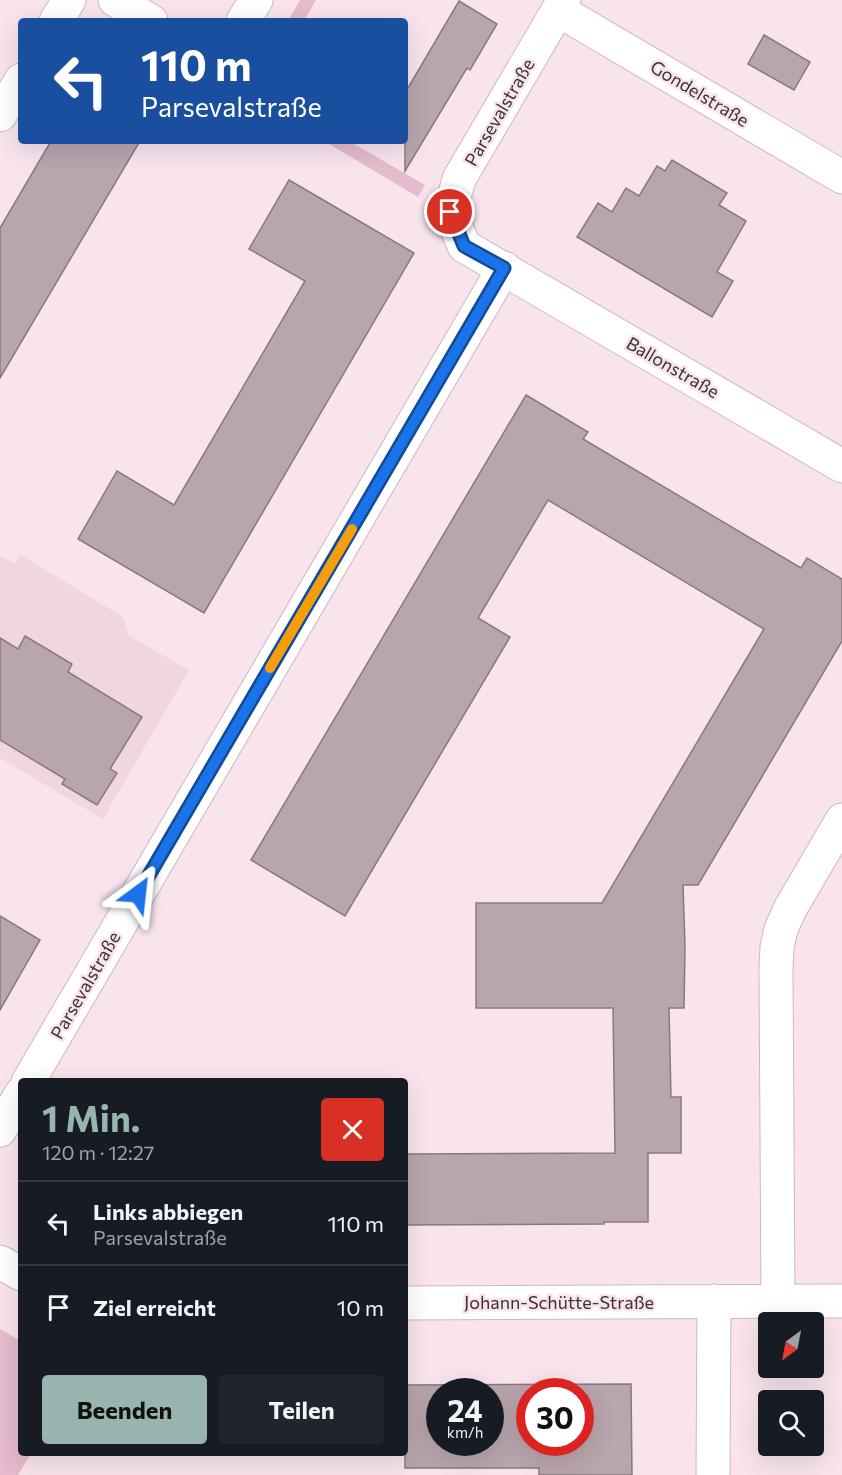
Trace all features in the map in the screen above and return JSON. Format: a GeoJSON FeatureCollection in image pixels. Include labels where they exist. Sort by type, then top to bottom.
{"type":"FeatureCollection","features":[{"type":"Feature","properties":{"kind":"street"},"geometry":{"type":"LineString","coordinates":[[58,18],[69,0]]}},
{"type":"Feature","properties":{"kind":"street"},"geometry":{"type":"LineString","coordinates":[[115,0],[146,18]]}},
{"type":"Feature","properties":{"kind":"street"},"geometry":{"type":"LineString","coordinates":[[245,18],[256,0]]}},
{"type":"Feature","properties":{"kind":"street","name":"Gondelstraße"},"geometry":{"type":"LineString","coordinates":[[561,5],[842,177]]}},
{"type":"Feature","properties":{"kind":"street","name":"Parsevalstraße"},"geometry":{"type":"LineString","coordinates":[[30,1078],[504,268],[464,246],[450,212],[459,179],[561,5]]}},
{"type":"Feature","properties":{"kind":"street"},"geometry":{"type":"LineString","coordinates":[[0,115],[18,85]]}},
{"type":"Feature","properties":{"kind":"street","name":"Ballonstraße"},"geometry":{"type":"LineString","coordinates":[[504,268],[842,466]]}},
{"type":"Feature","properties":{"kind":"street"},"geometry":{"type":"LineString","coordinates":[[778,1301],[777,947],[781,929],[790,909],[842,820]]}},
{"type":"Feature","properties":{"kind":"street"},"geometry":{"type":"LineString","coordinates":[[0,1130],[18,1099]]}},
{"type":"Feature","properties":{"kind":"street"},"geometry":{"type":"LineString","coordinates":[[0,1262],[18,1272]]}},
{"type":"Feature","properties":{"kind":"street"},"geometry":{"type":"LineString","coordinates":[[713,1475],[714,1301]]}},
{"type":"Feature","properties":{"kind":"street","name":"Johann-Schütte-Straße"},"geometry":{"type":"LineString","coordinates":[[408,1303],[842,1301]]}},
{"type":"Feature","properties":{"kind":"shaded area"},"geometry":{"type":"Polygon","coordinates":[[[300,0],[316,0],[306,18],[290,18],[300,0]]]}},
{"type":"Feature","properties":{"kind":"shaded area"},"geometry":{"type":"Polygon","coordinates":[[[329,144],[354,144],[425,185],[418,197],[329,144]]]}},
{"type":"Feature","properties":{"kind":"shaded area"},"geometry":{"type":"Polygon","coordinates":[[[21,555],[123,617],[129,636],[189,670],[103,819],[0,758],[0,556],[15,564],[21,555]]]}},
{"type":"Feature","properties":{"kind":"shaded area"},"geometry":{"type":"Polygon","coordinates":[[[0,1329],[18,1339],[18,1456],[30,1456],[18,1475],[0,1475],[0,1329]]]}},
{"type":"Feature","properties":{"kind":"building"},"geometry":{"type":"Polygon","coordinates":[[[459,1],[497,24],[470,70],[467,68],[405,171],[405,144],[408,144],[408,88],[459,1]]]}},
{"type":"Feature","properties":{"kind":"building"},"geometry":{"type":"Polygon","coordinates":[[[764,35],[810,62],[794,90],[748,64],[764,35]]]}},
{"type":"Feature","properties":{"kind":"building"},"geometry":{"type":"Polygon","coordinates":[[[49,144],[138,144],[0,378],[0,228],[49,144]]]}},
{"type":"Feature","properties":{"kind":"building"},"geometry":{"type":"Polygon","coordinates":[[[672,160],[727,193],[719,205],[746,221],[717,272],[733,281],[712,317],[577,237],[598,203],[612,212],[626,188],[639,196],[657,166],[665,171],[672,160]]]}},
{"type":"Feature","properties":{"kind":"building"},"geometry":{"type":"Polygon","coordinates":[[[289,180],[414,253],[204,613],[78,539],[117,471],[174,505],[305,281],[249,249],[289,180]]]}},
{"type":"Feature","properties":{"kind":"building"},"geometry":{"type":"Polygon","coordinates":[[[526,395],[588,432],[583,439],[801,568],[807,558],[842,579],[842,641],[698,885],[683,885],[684,1008],[669,1008],[671,1097],[681,1097],[681,1153],[648,1153],[648,1222],[408,1225],[408,1154],[615,1153],[613,1008],[476,1008],[476,903],[602,903],[764,629],[548,500],[478,618],[510,637],[345,916],[251,860],[526,395]]]}},
{"type":"Feature","properties":{"kind":"building"},"geometry":{"type":"Polygon","coordinates":[[[25,636],[72,664],[68,672],[142,717],[110,769],[117,773],[97,805],[62,784],[65,779],[0,740],[0,638],[18,649],[25,636]]]}},
{"type":"Feature","properties":{"kind":"building"},"geometry":{"type":"Polygon","coordinates":[[[0,916],[40,940],[0,1010],[0,916]]]}},
{"type":"Feature","properties":{"kind":"building"},"geometry":{"type":"Polygon","coordinates":[[[594,1384],[631,1384],[632,1475],[539,1475],[539,1468],[405,1468],[405,1456],[408,1456],[408,1385],[426,1385],[426,1456],[504,1456],[504,1385],[516,1385],[516,1456],[594,1456],[594,1384]]]}},
{"type":"Feature","properties":{"kind":"slow traffic"},"geometry":{"type":"LineString","coordinates":[[270,668],[352,529]]}},
{"type":"Feature","properties":{"kind":"route"},"geometry":{"type":"LineString","coordinates":[[138,894],[504,268],[464,246],[450,212]]}}]}
